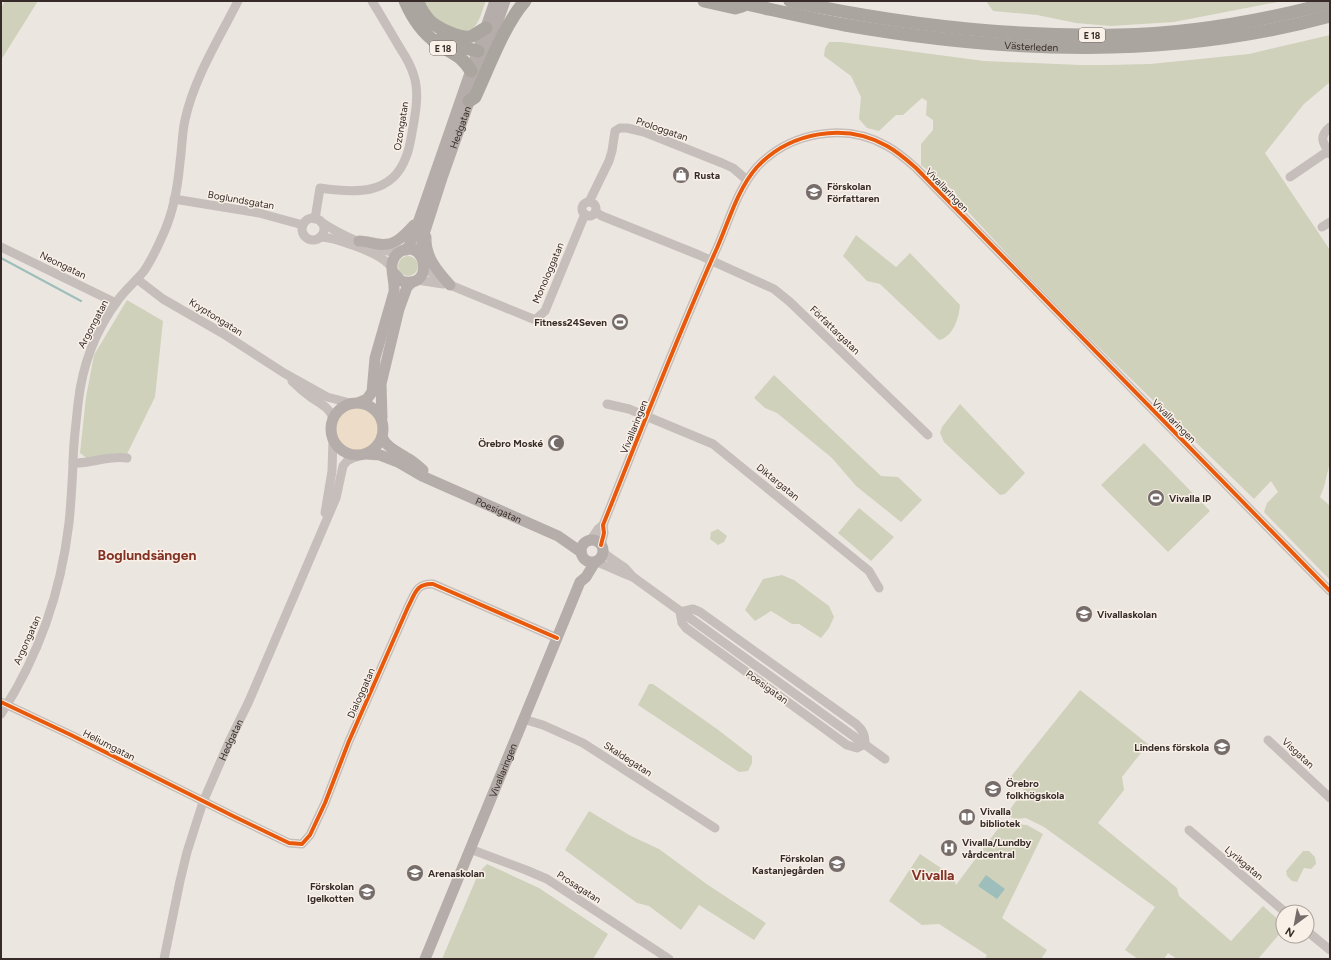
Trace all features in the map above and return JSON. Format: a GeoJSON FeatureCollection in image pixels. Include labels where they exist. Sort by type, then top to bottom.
{"type":"FeatureCollection","features":[{"type":"Feature","properties":{"kind":"highway","name":"E 18"},"geometry":{"type":"LineString","coordinates":[[405,1],[411,15],[417,23],[434,41],[464,60],[470,71]]}},
{"type":"Feature","properties":{"kind":"highway","name":"E 18"},"geometry":{"type":"LineString","coordinates":[[418,1],[423,12],[430,21],[438,27],[451,33],[461,36],[473,36],[486,28]]}},
{"type":"Feature","properties":{"kind":"highway"},"geometry":{"type":"LineString","coordinates":[[469,101],[476,97],[507,29],[516,12],[525,1]]}},
{"type":"Feature","properties":{"kind":"highway","name":"E 18"},"geometry":{"type":"LineString","coordinates":[[704,1],[735,8],[750,5]]}},
{"type":"Feature","properties":{"kind":"highway","name":"Västerleden"},"geometry":{"type":"LineString","coordinates":[[732,1],[846,25],[922,36],[1023,46],[1091,48],[1134,47],[1198,42],[1270,31],[1330,16]]}},
{"type":"Feature","properties":{"kind":"highway","name":"Västerleden"},"geometry":{"type":"LineString","coordinates":[[790,1],[873,16],[961,27],[1049,34],[1111,35],[1209,28],[1330,3]]}},
{"type":"Feature","properties":{"kind":"highway","name":"E 18"},"geometry":{"type":"LineString","coordinates":[[417,23],[422,23],[432,32],[457,44],[482,52]]}},
{"type":"Feature","properties":{"kind":"main road","name":"Hedgatan"},"geometry":{"type":"LineString","coordinates":[[403,251],[423,222],[442,178],[469,101],[482,52],[486,28],[496,1]]}},
{"type":"Feature","properties":{"kind":"main road","name":"Hedgatan"},"geometry":{"type":"LineString","coordinates":[[422,260],[423,222],[470,71],[482,52],[505,1]]}},
{"type":"Feature","properties":{"kind":"main road"},"geometry":{"type":"LineString","coordinates":[[359,241],[367,241],[382,245],[399,241],[423,222],[426,241],[432,262],[450,286]]}},
{"type":"Feature","properties":{"kind":"main road"},"geometry":{"type":"LineString","coordinates":[[403,251],[416,252],[422,260],[423,274],[407,287],[399,309],[384,372],[381,389],[383,427],[382,437],[377,446],[364,454],[350,455],[337,447],[332,439],[331,432],[333,417],[338,410],[367,399],[372,392],[375,358],[394,292],[395,285],[392,270],[393,259],[403,251]]}},
{"type":"Feature","properties":{"kind":"main road"},"geometry":{"type":"LineString","coordinates":[[392,270],[401,281],[414,281]]}},
{"type":"Feature","properties":{"kind":"main road"},"geometry":{"type":"LineString","coordinates":[[355,403],[370,406],[377,411],[382,419]]}},
{"type":"Feature","properties":{"kind":"main road","name":"Poesigatan"},"geometry":{"type":"LineString","coordinates":[[382,437],[390,447],[441,483]]}},
{"type":"Feature","properties":{"kind":"main road","name":"Poesigatan"},"geometry":{"type":"LineString","coordinates":[[364,454],[380,455],[398,462],[422,476],[441,483],[558,536],[568,537],[585,548]]}},
{"type":"Feature","properties":{"kind":"main road"},"geometry":{"type":"LineString","coordinates":[[596,542],[602,549],[602,557],[595,562],[589,562],[585,548],[596,542]]}},
{"type":"Feature","properties":{"kind":"main road","name":"Vivallaringen"},"geometry":{"type":"LineString","coordinates":[[580,582],[579,575],[585,548]]}},
{"type":"Feature","properties":{"kind":"main road","name":"Vivallaringen"},"geometry":{"type":"LineString","coordinates":[[425,959],[580,582],[586,577],[595,562]]}},
{"type":"Feature","properties":{"kind":"street","name":"Argongatan"},"geometry":{"type":"LineString","coordinates":[[1,714],[4,703],[38,644],[48,621],[54,600],[64,555],[69,522],[78,404],[83,371],[93,344],[104,321],[126,290],[145,270],[157,249],[170,215],[174,199],[180,163],[184,122],[190,100],[238,1]]}},
{"type":"Feature","properties":{"kind":"street","name":"Ozongatan"},"geometry":{"type":"LineString","coordinates":[[318,220],[320,188],[355,192],[371,190],[383,185],[395,176],[402,167],[407,156],[416,104],[415,81],[410,66],[372,1]]}},
{"type":"Feature","properties":{"kind":"street","name":"Prologgatan"},"geometry":{"type":"LineString","coordinates":[[589,202],[609,161],[615,131],[620,128],[644,132],[722,163],[734,168],[747,180]]}},
{"type":"Feature","properties":{"kind":"street"},"geometry":{"type":"LineString","coordinates":[[1290,177],[1329,153],[1322,139],[1323,134],[1330,128]]}},
{"type":"Feature","properties":{"kind":"street","name":"Vivallaringen"},"geometry":{"type":"LineString","coordinates":[[585,548],[598,529],[603,525],[711,262],[747,180],[766,159],[790,143],[815,134],[843,133],[856,134],[893,150],[933,186],[1330,591]]}},
{"type":"Feature","properties":{"kind":"street","name":"Boglundsgatan"},"geometry":{"type":"LineString","coordinates":[[174,199],[259,213],[303,225]]}},
{"type":"Feature","properties":{"kind":"street"},"geometry":{"type":"LineString","coordinates":[[589,202],[594,204],[595,212],[591,215],[585,214],[582,207],[589,202]]}},
{"type":"Feature","properties":{"kind":"street"},"geometry":{"type":"LineString","coordinates":[[595,212],[699,255],[711,262]]}},
{"type":"Feature","properties":{"kind":"street","name":"Monologgatan"},"geometry":{"type":"LineString","coordinates":[[414,281],[432,281],[450,286],[533,319],[538,318],[545,311],[585,214]]}},
{"type":"Feature","properties":{"kind":"street"},"geometry":{"type":"LineString","coordinates":[[392,270],[387,262],[373,254],[338,240],[320,237],[313,240],[306,238],[302,232],[303,225],[307,220],[318,220],[332,230],[385,252],[403,251]]}},
{"type":"Feature","properties":{"kind":"street"},"geometry":{"type":"LineString","coordinates":[[318,220],[323,231],[320,237]]}},
{"type":"Feature","properties":{"kind":"street"},"geometry":{"type":"LineString","coordinates":[[1322,227],[1330,222]]}},
{"type":"Feature","properties":{"kind":"street","name":"Neongatan"},"geometry":{"type":"LineString","coordinates":[[1,247],[116,303]]}},
{"type":"Feature","properties":{"kind":"street","name":"Monologgatan"},"geometry":{"type":"LineString","coordinates":[[422,260],[434,276],[450,286]]}},
{"type":"Feature","properties":{"kind":"street","name":"Författargatan"},"geometry":{"type":"LineString","coordinates":[[711,262],[774,289],[781,294],[928,435]]}},
{"type":"Feature","properties":{"kind":"street","name":"Kryptongatan"},"geometry":{"type":"LineString","coordinates":[[137,280],[163,299],[222,333],[284,373],[327,397],[355,403]]}},
{"type":"Feature","properties":{"kind":"street","name":"Kryptongatan"},"geometry":{"type":"LineString","coordinates":[[284,373],[301,390],[330,410],[333,417]]}},
{"type":"Feature","properties":{"kind":"street","name":"Diktargatan"},"geometry":{"type":"LineString","coordinates":[[607,404],[629,409],[713,444],[869,571],[879,588]]}},
{"type":"Feature","properties":{"kind":"street","name":"Hedgatan"},"geometry":{"type":"LineString","coordinates":[[323,528],[332,471],[332,439]]}},
{"type":"Feature","properties":{"kind":"street","name":"Hedgatan"},"geometry":{"type":"LineString","coordinates":[[164,959],[180,881],[203,802],[336,498],[344,466],[347,461],[364,454]]}},
{"type":"Feature","properties":{"kind":"street"},"geometry":{"type":"LineString","coordinates":[[73,463],[81,464],[116,456],[127,458]]}},
{"type":"Feature","properties":{"kind":"street","name":"Vivallaringen"},"geometry":{"type":"LineString","coordinates":[[602,549],[604,533],[603,525]]}},
{"type":"Feature","properties":{"kind":"street","name":"Poesigatan"},"geometry":{"type":"LineString","coordinates":[[602,549],[625,568],[633,578],[885,759]]}},
{"type":"Feature","properties":{"kind":"street","name":"Poesigatan"},"geometry":{"type":"LineString","coordinates":[[595,562],[613,568],[622,574],[633,578]]}},
{"type":"Feature","properties":{"kind":"street","name":"Dialoggatan"},"geometry":{"type":"LineString","coordinates":[[203,802],[289,843],[302,844],[313,829],[349,741],[408,607],[418,587],[424,583],[433,584],[557,638]]}},
{"type":"Feature","properties":{"kind":"street","name":"Heliumgatan"},"geometry":{"type":"LineString","coordinates":[[4,703],[203,802]]}},
{"type":"Feature","properties":{"kind":"street","name":"Skaldegatan"},"geometry":{"type":"LineString","coordinates":[[523,719],[543,725],[583,743],[715,828]]}},
{"type":"Feature","properties":{"kind":"street","name":"Visgatan"},"geometry":{"type":"LineString","coordinates":[[1268,740],[1330,798]]}},
{"type":"Feature","properties":{"kind":"street","name":"Lyrikgatan"},"geometry":{"type":"LineString","coordinates":[[1189,830],[1276,904]]}},
{"type":"Feature","properties":{"kind":"street","name":"Prosagatan"},"geometry":{"type":"LineString","coordinates":[[470,849],[547,879],[669,959]]}},
{"type":"Feature","properties":{"kind":"street"},"geometry":{"type":"LineString","coordinates":[[1315,938],[1330,950]]}},
{"type":"Feature","properties":{"kind":"green space"},"geometry":{"type":"Polygon","coordinates":[[[5,1],[38,1],[1,60],[1,8],[5,1]]]}},
{"type":"Feature","properties":{"kind":"green space"},"geometry":{"type":"Polygon","coordinates":[[[425,1],[486,1],[480,18],[474,27],[465,31],[454,29],[439,20],[429,10],[425,1]]]}},
{"type":"Feature","properties":{"kind":"green space"},"geometry":{"type":"Polygon","coordinates":[[[986,1],[1283,1],[1174,22],[1111,26],[1076,23],[1037,15],[993,11],[986,1]]]}},
{"type":"Feature","properties":{"kind":"green space"},"geometry":{"type":"Polygon","coordinates":[[[1330,35],[1330,82],[1304,104],[1265,153],[1330,250],[1330,462],[1320,497],[1330,506],[1330,580],[1264,512],[1267,503],[1278,492],[1271,481],[1254,499],[1086,335],[1010,257],[962,205],[955,192],[921,165],[921,144],[933,130],[933,120],[926,115],[927,101],[922,98],[903,115],[896,115],[879,131],[867,128],[859,119],[861,97],[851,76],[824,56],[825,48],[829,42],[841,42],[984,61],[1080,65],[1150,64],[1249,54],[1330,35]]]}},
{"type":"Feature","properties":{"kind":"green space"},"geometry":{"type":"Polygon","coordinates":[[[856,235],[896,267],[910,253],[960,305],[957,321],[952,331],[948,335],[939,340],[880,284],[867,281],[843,256],[856,235]]]}},
{"type":"Feature","properties":{"kind":"green space"},"geometry":{"type":"Polygon","coordinates":[[[404,256],[412,256],[418,262],[418,270],[412,276],[404,276],[398,270],[398,262],[404,256]]]}},
{"type":"Feature","properties":{"kind":"green space"},"geometry":{"type":"Polygon","coordinates":[[[127,300],[163,321],[155,397],[127,454],[116,453],[88,459],[80,453],[86,397],[94,355],[127,300]]]}},
{"type":"Feature","properties":{"kind":"green space"},"geometry":{"type":"Polygon","coordinates":[[[774,375],[881,476],[898,477],[922,500],[901,522],[856,486],[832,458],[777,413],[765,408],[754,398],[774,375]]]}},
{"type":"Feature","properties":{"kind":"green space"},"geometry":{"type":"Polygon","coordinates":[[[960,404],[1025,473],[1005,494],[1000,495],[944,442],[940,433],[942,427],[960,404]]]}},
{"type":"Feature","properties":{"kind":"green space","name":"Vivalla IP"},"geometry":{"type":"Polygon","coordinates":[[[1144,443],[1210,511],[1168,552],[1101,485],[1144,443]]]}},
{"type":"Feature","properties":{"kind":"green space"},"geometry":{"type":"Polygon","coordinates":[[[859,508],[894,537],[871,561],[838,533],[859,508]]]}},
{"type":"Feature","properties":{"kind":"green space"},"geometry":{"type":"Polygon","coordinates":[[[718,529],[727,536],[724,542],[718,545],[710,539],[711,532],[718,529]]]}},
{"type":"Feature","properties":{"kind":"green space"},"geometry":{"type":"Polygon","coordinates":[[[782,575],[794,580],[829,606],[834,617],[829,628],[821,638],[799,624],[792,624],[771,611],[755,621],[745,610],[763,579],[782,575]]]}},
{"type":"Feature","properties":{"kind":"green space"},"geometry":{"type":"Polygon","coordinates":[[[649,684],[653,684],[717,729],[752,756],[752,763],[748,771],[739,772],[638,705],[649,684]]]}},
{"type":"Feature","properties":{"kind":"green space"},"geometry":{"type":"Polygon","coordinates":[[[1080,690],[1148,744],[1122,777],[1124,790],[1098,823],[1177,888],[1179,896],[1231,941],[1263,906],[1275,917],[1275,939],[1258,959],[1177,959],[1168,953],[1164,959],[1138,959],[1125,950],[1155,907],[1044,827],[1026,818],[1015,819],[1006,815],[1024,790],[1009,779],[1080,690]]]}},
{"type":"Feature","properties":{"kind":"green space"},"geometry":{"type":"Polygon","coordinates":[[[589,811],[631,836],[659,849],[708,885],[766,923],[754,940],[699,905],[681,930],[649,906],[637,903],[565,850],[589,811]]]}},
{"type":"Feature","properties":{"kind":"green space"},"geometry":{"type":"Polygon","coordinates":[[[1003,822],[1027,825],[1043,834],[1002,918],[1047,950],[1041,959],[985,959],[987,955],[939,924],[922,925],[889,901],[920,854],[953,876],[956,885],[1003,822]]]}},
{"type":"Feature","properties":{"kind":"green space"},"geometry":{"type":"Polygon","coordinates":[[[1303,851],[1309,851],[1315,857],[1316,864],[1311,869],[1304,868],[1297,882],[1292,881],[1287,876],[1286,871],[1303,851]]]}},
{"type":"Feature","properties":{"kind":"green space"},"geometry":{"type":"Polygon","coordinates":[[[487,864],[539,888],[608,934],[593,959],[442,959],[479,872],[487,864]]]}},
{"type":"Feature","properties":{"kind":"sand"},"geometry":{"type":"Polygon","coordinates":[[[357,407],[369,411],[375,417],[379,429],[375,441],[369,447],[357,451],[345,447],[339,441],[335,429],[339,417],[345,411],[357,407]]]}},
{"type":"Feature","properties":{"kind":"water"},"geometry":{"type":"Polygon","coordinates":[[[986,875],[1005,889],[997,899],[978,886],[986,875]]]}},
{"type":"Feature","properties":{"kind":"waterway"},"geometry":{"type":"LineString","coordinates":[[1,258],[81,301]]}},
{"type":"Feature","properties":{"kind":"cycle path"},"geometry":{"type":"LineString","coordinates":[[601,545],[604,533],[603,525],[673,351],[734,206],[750,176],[770,155],[785,146],[802,139],[819,134],[854,134],[887,146],[916,168],[1330,591]]}},
{"type":"Feature","properties":{"kind":"cycle path"},"geometry":{"type":"LineString","coordinates":[[1,702],[289,843],[302,844],[310,835],[325,803],[349,741],[408,607],[419,587],[427,584],[433,584],[557,638]]}},
{"type":"Feature","properties":{"kind":"place","name":"Rusta"},"geometry":{"type":"Point","coordinates":[681,175]}},
{"type":"Feature","properties":{"kind":"place","name":"Förskolan Författaren"},"geometry":{"type":"Point","coordinates":[814,192]}},
{"type":"Feature","properties":{"kind":"place","name":"Fitness24Seven"},"geometry":{"type":"Point","coordinates":[620,322]}},
{"type":"Feature","properties":{"kind":"place","name":"Örebro Moské"},"geometry":{"type":"Point","coordinates":[556,443]}},
{"type":"Feature","properties":{"kind":"place","name":"Vivalla IP"},"geometry":{"type":"Point","coordinates":[1156,498]}},
{"type":"Feature","properties":{"kind":"place","name":"Vivallaskolan"},"geometry":{"type":"Point","coordinates":[1084,614]}},
{"type":"Feature","properties":{"kind":"place","name":"Lindens förskola"},"geometry":{"type":"Point","coordinates":[1222,747]}},
{"type":"Feature","properties":{"kind":"place","name":"Örebro folkhögskola"},"geometry":{"type":"Point","coordinates":[993,789]}},
{"type":"Feature","properties":{"kind":"place","name":"Vivalla bibliotek"},"geometry":{"type":"Point","coordinates":[967,817]}},
{"type":"Feature","properties":{"kind":"place","name":"Vivalla/Lundby vårdcentral"},"geometry":{"type":"Point","coordinates":[949,848]}},
{"type":"Feature","properties":{"kind":"place","name":"Förskolan Kastanjegården"},"geometry":{"type":"Point","coordinates":[837,864]}},
{"type":"Feature","properties":{"kind":"place","name":"Arenaskolan"},"geometry":{"type":"Point","coordinates":[415,873]}},
{"type":"Feature","properties":{"kind":"place","name":"Förskolan Igelkotten"},"geometry":{"type":"Point","coordinates":[367,892]}},
{"type":"Feature","properties":{"kind":"district","name":"Boglundsängen"},"geometry":{"type":"Point","coordinates":[147,555]}},
{"type":"Feature","properties":{"kind":"district","name":"Vivalla"},"geometry":{"type":"Point","coordinates":[933,875]}}]}
